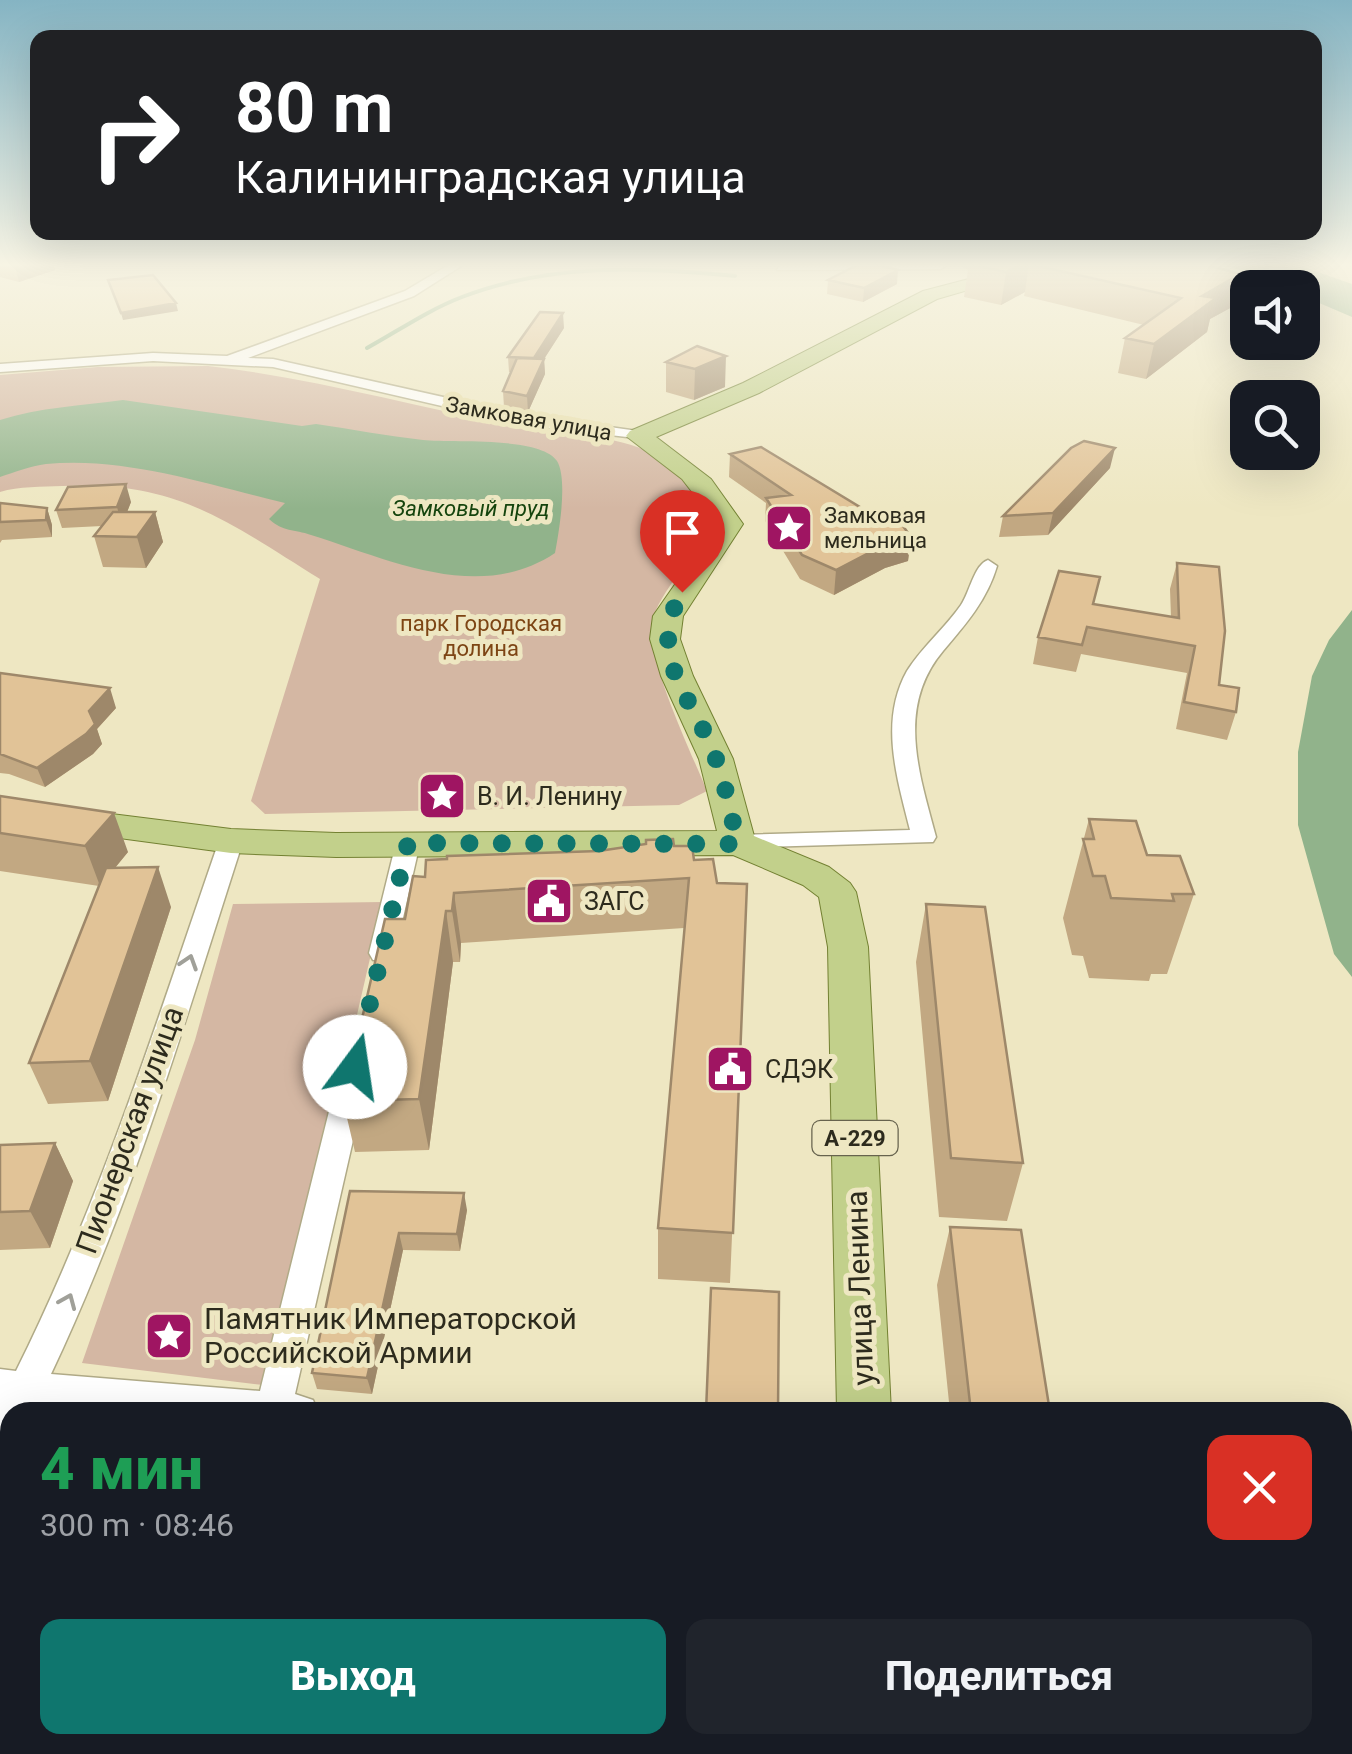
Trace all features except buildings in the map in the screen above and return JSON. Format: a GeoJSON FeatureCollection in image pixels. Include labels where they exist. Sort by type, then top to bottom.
{"type":"FeatureCollection","features":[{"type":"Feature","properties":{"kind":"main road"},"geometry":{"type":"LineString","coordinates":[[638,436],[750,388],[834,345]]}},
{"type":"Feature","properties":{"kind":"main road"},"geometry":{"type":"LineString","coordinates":[[638,436],[688,470],[714,497],[730,524],[668,616],[666,638],[677,676],[716,759],[738,844]]}},
{"type":"Feature","properties":{"kind":"main road","name":"А-229"},"geometry":{"type":"LineString","coordinates":[[0,812],[231,840],[336,846],[738,844]]}},
{"type":"Feature","properties":{"kind":"main road","name":"улица Ленина"},"geometry":{"type":"LineString","coordinates":[[738,844],[816,876],[837,892],[848,947],[864,1402]]}},
{"type":"Feature","properties":{"kind":"street"},"geometry":{"type":"LineString","coordinates":[[0,368],[153,357],[230,345]]}},
{"type":"Feature","properties":{"kind":"street"},"geometry":{"type":"LineString","coordinates":[[238,360],[274,345]]}},
{"type":"Feature","properties":{"kind":"street"},"geometry":{"type":"LineString","coordinates":[[299,345],[299,353],[306,361],[326,374]]}},
{"type":"Feature","properties":{"kind":"street","name":"Замковая улица"},"geometry":{"type":"LineString","coordinates":[[153,357],[238,360],[326,374],[524,420],[638,436]]}},
{"type":"Feature","properties":{"kind":"street"},"geometry":{"type":"LineString","coordinates":[[738,844],[924,837],[906,766],[901,704],[913,676],[982,590],[988,566]]}},
{"type":"Feature","properties":{"kind":"street","name":"Пионерская улица"},"geometry":{"type":"LineString","coordinates":[[13,1402],[70,1297],[137,1123],[231,840]]}},
{"type":"Feature","properties":{"kind":"street"},"geometry":{"type":"LineString","coordinates":[[373,990],[408,843]]}},
{"type":"Feature","properties":{"kind":"street"},"geometry":{"type":"LineString","coordinates":[[288,1402],[359,1048]]}},
{"type":"Feature","properties":{"kind":"green space","name":"парк Городская долина"},"geometry":{"type":"Polygon","coordinates":[[[208,366],[614,441],[647,450],[670,464],[718,520],[662,598],[652,623],[663,682],[707,791],[679,805],[265,814],[251,801],[320,579],[228,523],[170,498],[102,486],[31,487],[0,492],[0,375],[98,367],[208,366]]]}},
{"type":"Feature","properties":{"kind":"green space"},"geometry":{"type":"Polygon","coordinates":[[[383,902],[318,1184],[263,1385],[82,1363],[195,1040],[233,904],[383,902]]]}},
{"type":"Feature","properties":{"kind":"water","name":"Замковый пруд"},"geometry":{"type":"Polygon","coordinates":[[[123,400],[423,440],[515,444],[548,453],[557,461],[562,480],[555,553],[526,568],[496,575],[433,572],[279,526],[269,519],[285,503],[167,474],[76,463],[40,465],[0,477],[0,420],[123,400]]]}},
{"type":"Feature","properties":{"kind":"water"},"geometry":{"type":"Polygon","coordinates":[[[1352,610],[1352,977],[1334,954],[1298,825],[1298,752],[1312,676],[1329,640],[1352,610]]]}},
{"type":"Feature","properties":{"kind":"waterway"},"geometry":{"type":"LineString","coordinates":[[367,348],[372,345]]}},
{"type":"Feature","properties":{"kind":"place","name":"Замковая мельница"},"geometry":{"type":"Point","coordinates":[789,528]}},
{"type":"Feature","properties":{"kind":"place","name":"В. И. Ленину"},"geometry":{"type":"Point","coordinates":[442,796]}},
{"type":"Feature","properties":{"kind":"place","name":"ЗАГС"},"geometry":{"type":"Point","coordinates":[549,901]}},
{"type":"Feature","properties":{"kind":"place","name":"СДЭК"},"geometry":{"type":"Point","coordinates":[730,1069]}},
{"type":"Feature","properties":{"kind":"place","name":"Памятник Императорской Российской Армии"},"geometry":{"type":"Point","coordinates":[169,1336]}},
{"type":"Feature","properties":{"kind":"route"},"geometry":{"type":"LineString","coordinates":[[355,1067],[408,843],[738,844],[716,759],[677,676],[666,638],[668,616],[682,592]]}}]}
